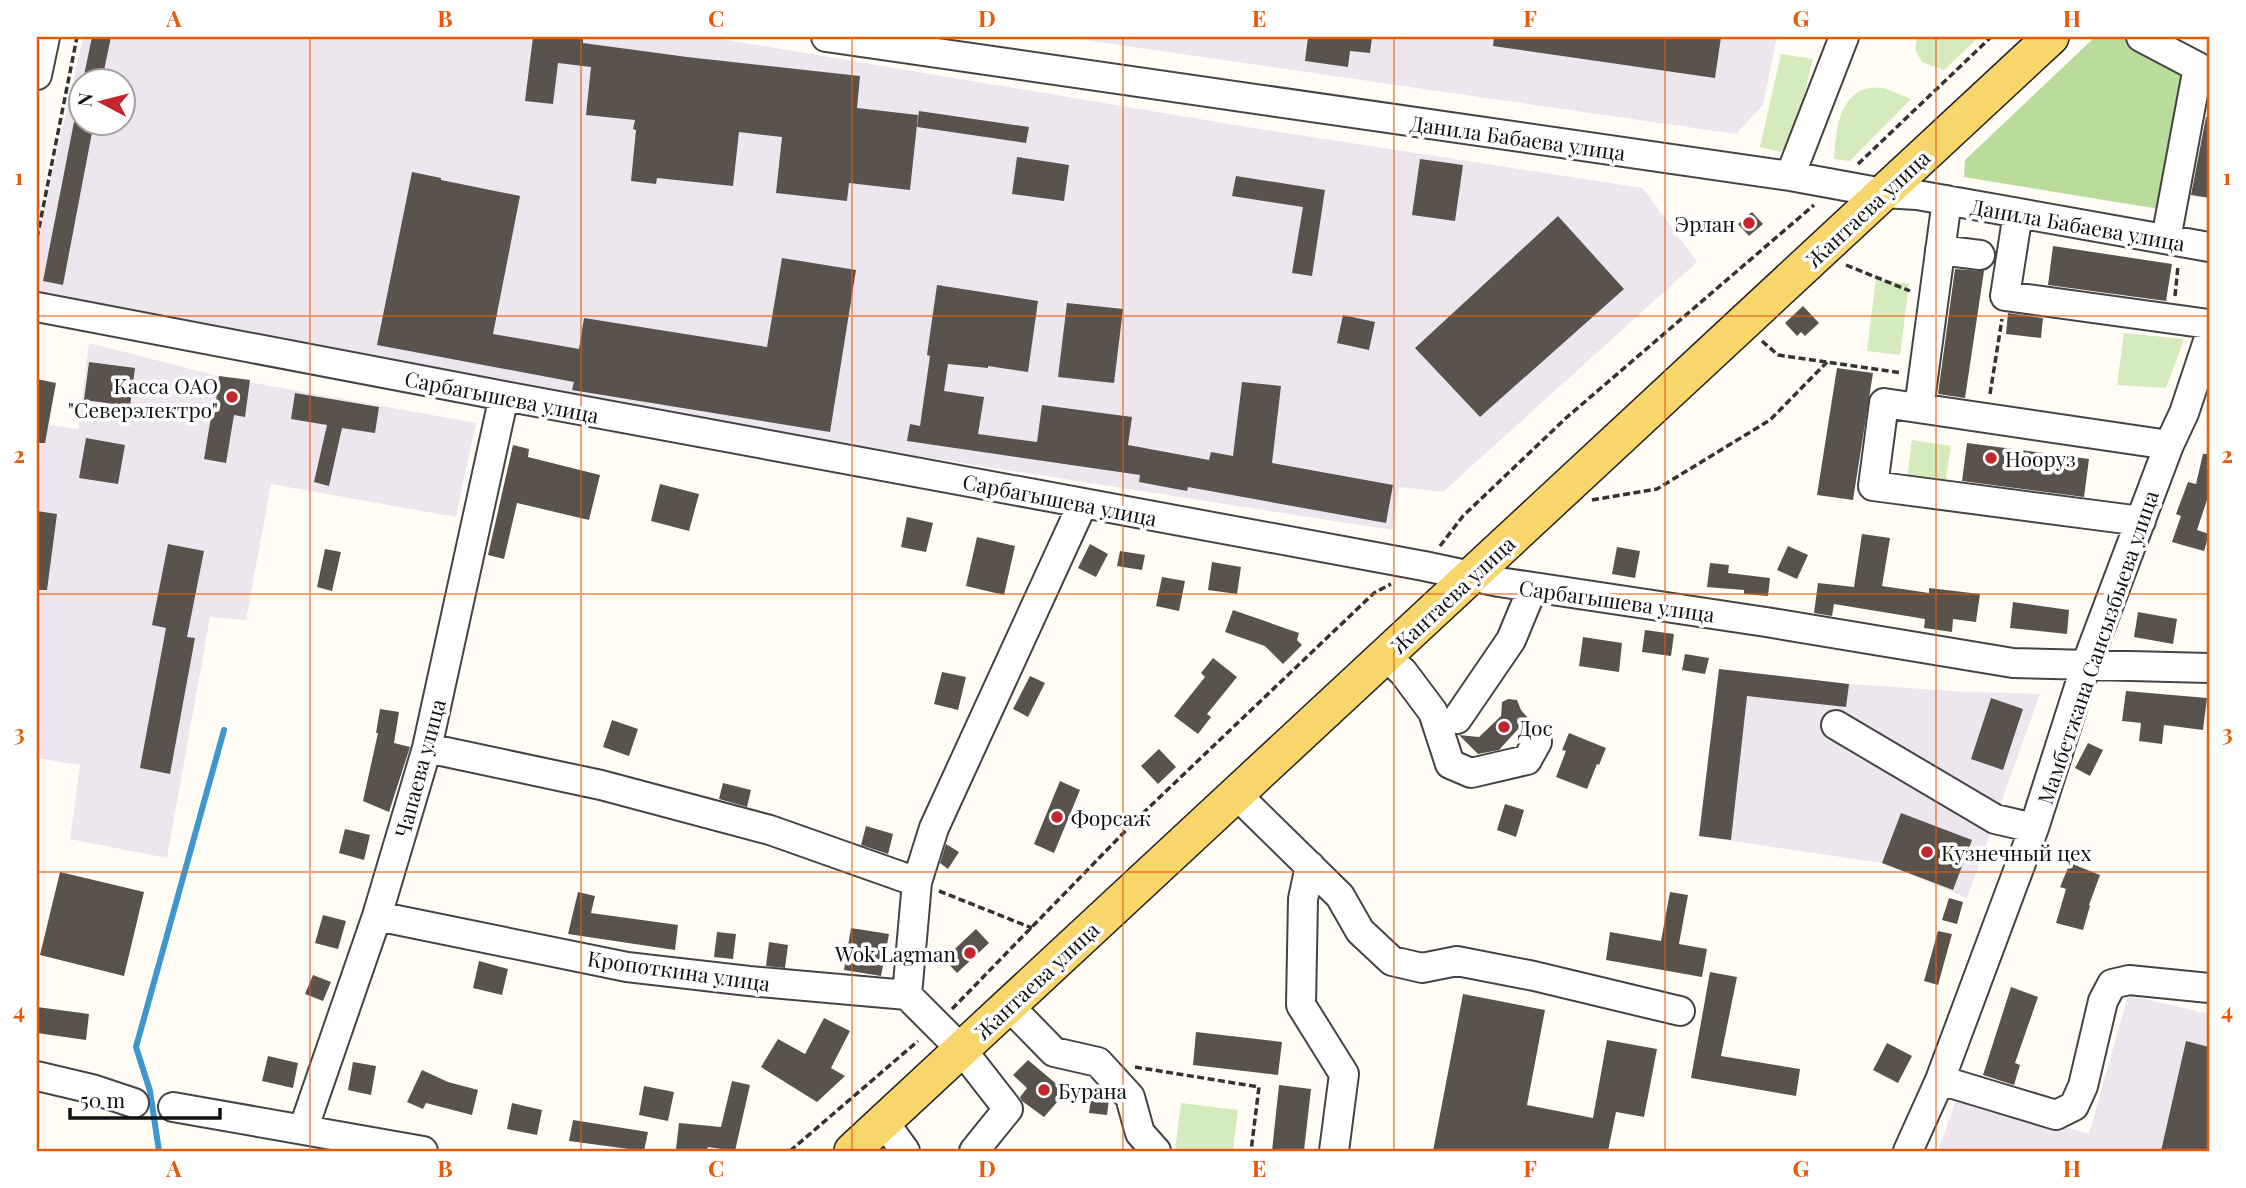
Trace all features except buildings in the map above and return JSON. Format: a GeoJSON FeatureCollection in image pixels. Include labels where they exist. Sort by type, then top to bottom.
{"type":"FeatureCollection","features":[{"type":"Feature","properties":{"kind":"main road","name":"Жантаева улица"},"geometry":{"type":"LineString","coordinates":[[852,1151],[2051,37]]}},
{"type":"Feature","properties":{"kind":"street","name":"Данила Бабаева улица"},"geometry":{"type":"LineString","coordinates":[[832,37],[1790,176],[1883,193],[1917,195],[2209,247]]}},
{"type":"Feature","properties":{"kind":"street"},"geometry":{"type":"LineString","coordinates":[[1790,176],[1844,37]]}},
{"type":"Feature","properties":{"kind":"street"},"geometry":{"type":"LineString","coordinates":[[2141,37],[2198,67],[2173,241]]}},
{"type":"Feature","properties":{"kind":"street"},"geometry":{"type":"LineString","coordinates":[[1919,408],[1947,200]]}},
{"type":"Feature","properties":{"kind":"street"},"geometry":{"type":"LineString","coordinates":[[2018,213],[2005,296],[2209,324]]}},
{"type":"Feature","properties":{"kind":"street"},"geometry":{"type":"LineString","coordinates":[[1940,250],[1980,255]]}},
{"type":"Feature","properties":{"kind":"street","name":"Сарбагышева улица"},"geometry":{"type":"LineString","coordinates":[[37,307],[504,397],[1424,566],[1470,577],[2013,663],[2209,668]]}},
{"type":"Feature","properties":{"kind":"street","name":"Мамбетжана Сансызбыева улица"},"geometry":{"type":"LineString","coordinates":[[1908,1151],[1940,1080],[2034,828],[2086,665],[2209,338]]}},
{"type":"Feature","properties":{"kind":"street","name":"Чапаева улица"},"geometry":{"type":"LineString","coordinates":[[303,1130],[377,916],[427,748],[504,397]]}},
{"type":"Feature","properties":{"kind":"street"},"geometry":{"type":"LineString","coordinates":[[2141,521],[1874,486],[1884,403],[2169,444]]}},
{"type":"Feature","properties":{"kind":"street"},"geometry":{"type":"LineString","coordinates":[[974,1151],[1008,1109],[962,1050],[906,995],[917,882],[934,828],[1083,503]]}},
{"type":"Feature","properties":{"kind":"street"},"geometry":{"type":"LineString","coordinates":[[1457,719],[1511,640],[1533,587]]}},
{"type":"Feature","properties":{"kind":"street"},"geometry":{"type":"LineString","coordinates":[[1385,656],[1403,672],[1433,712],[1450,764],[1471,773],[1516,763],[1527,760],[1537,742]]}},
{"type":"Feature","properties":{"kind":"street"},"geometry":{"type":"LineString","coordinates":[[1836,725],[1995,819],[2034,828]]}},
{"type":"Feature","properties":{"kind":"street"},"geometry":{"type":"LineString","coordinates":[[427,748],[601,785],[770,830],[917,882]]}},
{"type":"Feature","properties":{"kind":"street"},"geometry":{"type":"LineString","coordinates":[[1236,794],[1340,896],[1360,931],[1392,961],[1422,968],[1457,961],[1680,1010]]}},
{"type":"Feature","properties":{"kind":"street"},"geometry":{"type":"LineString","coordinates":[[1310,866],[1303,899],[1301,1005],[1344,1074],[1334,1151]]}},
{"type":"Feature","properties":{"kind":"street","name":"Кропоткина улица"},"geometry":{"type":"LineString","coordinates":[[377,916],[626,967],[906,995]]}},
{"type":"Feature","properties":{"kind":"street"},"geometry":{"type":"LineString","coordinates":[[1940,1080],[2056,1115],[2074,1106],[2083,1086],[2103,1001],[2112,984],[2129,980],[2209,988]]}},
{"type":"Feature","properties":{"kind":"street"},"geometry":{"type":"LineString","coordinates":[[1009,1006],[1054,1052],[1098,1062],[1129,1097],[1140,1133],[1156,1151]]}},
{"type":"Feature","properties":{"kind":"street"},"geometry":{"type":"LineString","coordinates":[[37,1076],[92,1089],[134,1104]]}},
{"type":"Feature","properties":{"kind":"street"},"geometry":{"type":"LineString","coordinates":[[173,1107],[423,1151]]}},
{"type":"Feature","properties":{"kind":"street"},"geometry":{"type":"LineString","coordinates":[[884,1122],[905,1151]]}},
{"type":"Feature","properties":{"kind":"path"},"geometry":{"type":"LineString","coordinates":[[37,239],[77,37]]}},
{"type":"Feature","properties":{"kind":"path"},"geometry":{"type":"LineString","coordinates":[[790,1151],[937,1025],[1141,815],[1374,593],[1424,566],[1463,516],[1566,418],[1837,184],[1991,37]]}},
{"type":"Feature","properties":{"kind":"path"},"geometry":{"type":"LineString","coordinates":[[2172,319],[2173,241]]}},
{"type":"Feature","properties":{"kind":"path"},"geometry":{"type":"LineString","coordinates":[[1843,264],[1933,301]]}},
{"type":"Feature","properties":{"kind":"path"},"geometry":{"type":"LineString","coordinates":[[1987,418],[2005,296]]}},
{"type":"Feature","properties":{"kind":"path"},"geometry":{"type":"LineString","coordinates":[[1761,340],[1778,355],[1923,376]]}},
{"type":"Feature","properties":{"kind":"path"},"geometry":{"type":"LineString","coordinates":[[1587,501],[1657,489],[1770,420],[1827,362]]}},
{"type":"Feature","properties":{"kind":"path"},"geometry":{"type":"LineString","coordinates":[[917,882],[1032,928]]}},
{"type":"Feature","properties":{"kind":"path"},"geometry":{"type":"LineString","coordinates":[[1098,1062],[1259,1087],[1251,1151]]}},
{"type":"Feature","properties":{"kind":"shaded area"},"geometry":{"type":"Polygon","coordinates":[[[83,37],[709,37],[1247,127],[1643,188],[1697,262],[1443,492],[1399,487],[1392,530],[743,429],[37,296],[37,241],[66,112],[66,136],[136,136],[136,66],[76,66],[83,37]]]}},
{"type":"Feature","properties":{"kind":"shaded area"},"geometry":{"type":"Polygon","coordinates":[[[1064,37],[1777,37],[1763,105],[1736,134],[1064,37]]]}},
{"type":"Feature","properties":{"kind":"shaded area"},"geometry":{"type":"Polygon","coordinates":[[[89,343],[226,378],[476,423],[456,517],[271,484],[246,620],[210,617],[167,858],[70,839],[80,765],[37,758],[37,423],[78,429],[89,343]]]}},
{"type":"Feature","properties":{"kind":"shaded area"},"geometry":{"type":"Polygon","coordinates":[[[1719,669],[1849,684],[2040,694],[1967,898],[1882,863],[1699,836],[1719,669]]]}},
{"type":"Feature","properties":{"kind":"shaded area"},"geometry":{"type":"Polygon","coordinates":[[[2128,995],[2209,1014],[2209,1151],[1938,1151],[1958,1095],[2089,1134],[2128,995]]]}},
{"type":"Feature","properties":{"kind":"green space"},"geometry":{"type":"Polygon","coordinates":[[[1917,37],[1979,37],[1944,70],[1922,62],[1915,50],[1917,37]]]}},
{"type":"Feature","properties":{"kind":"green space"},"geometry":{"type":"Polygon","coordinates":[[[2095,37],[2175,37],[2193,59],[2159,209],[1964,177],[1965,160],[2095,37]]]}},
{"type":"Feature","properties":{"kind":"green space"},"geometry":{"type":"Polygon","coordinates":[[[1781,54],[1813,59],[1792,144],[1780,152],[1760,147],[1781,54]]]}},
{"type":"Feature","properties":{"kind":"green space"},"geometry":{"type":"Polygon","coordinates":[[[1884,88],[1911,99],[1850,161],[1834,159],[1839,120],[1847,102],[1864,89],[1884,88]]]}},
{"type":"Feature","properties":{"kind":"green space"},"geometry":{"type":"Polygon","coordinates":[[[1876,279],[1909,284],[1900,355],[1867,351],[1876,279]]]}},
{"type":"Feature","properties":{"kind":"green space"},"geometry":{"type":"Polygon","coordinates":[[[2124,333],[2184,339],[2166,388],[2117,385],[2124,333]]]}},
{"type":"Feature","properties":{"kind":"green space"},"geometry":{"type":"Polygon","coordinates":[[[1912,440],[1951,446],[1945,484],[1907,478],[1912,440]]]}},
{"type":"Feature","properties":{"kind":"green space"},"geometry":{"type":"Polygon","coordinates":[[[1181,1103],[1238,1110],[1233,1151],[1175,1151],[1181,1103]]]}},
{"type":"Feature","properties":{"kind":"waterway"},"geometry":{"type":"LineString","coordinates":[[159,1151],[150,1091],[136,1047],[224,730]]}},
{"type":"Feature","properties":{"kind":"place","name":"Эрлан"},"geometry":{"type":"Point","coordinates":[1749,223]}},
{"type":"Feature","properties":{"kind":"place","name":"Касса ОАО \"Северэлектро\""},"geometry":{"type":"Point","coordinates":[232,397]}},
{"type":"Feature","properties":{"kind":"place","name":"Нооруз"},"geometry":{"type":"Point","coordinates":[1991,458]}},
{"type":"Feature","properties":{"kind":"place","name":"Дос"},"geometry":{"type":"Point","coordinates":[1504,727]}},
{"type":"Feature","properties":{"kind":"place","name":"Форсаж"},"geometry":{"type":"Point","coordinates":[1057,817]}},
{"type":"Feature","properties":{"kind":"place","name":"Кузнечный цех"},"geometry":{"type":"Point","coordinates":[1927,852]}},
{"type":"Feature","properties":{"kind":"place","name":"Wok Lagman"},"geometry":{"type":"Point","coordinates":[970,953]}},
{"type":"Feature","properties":{"kind":"place","name":"Бурана"},"geometry":{"type":"Point","coordinates":[1044,1090]}}]}
